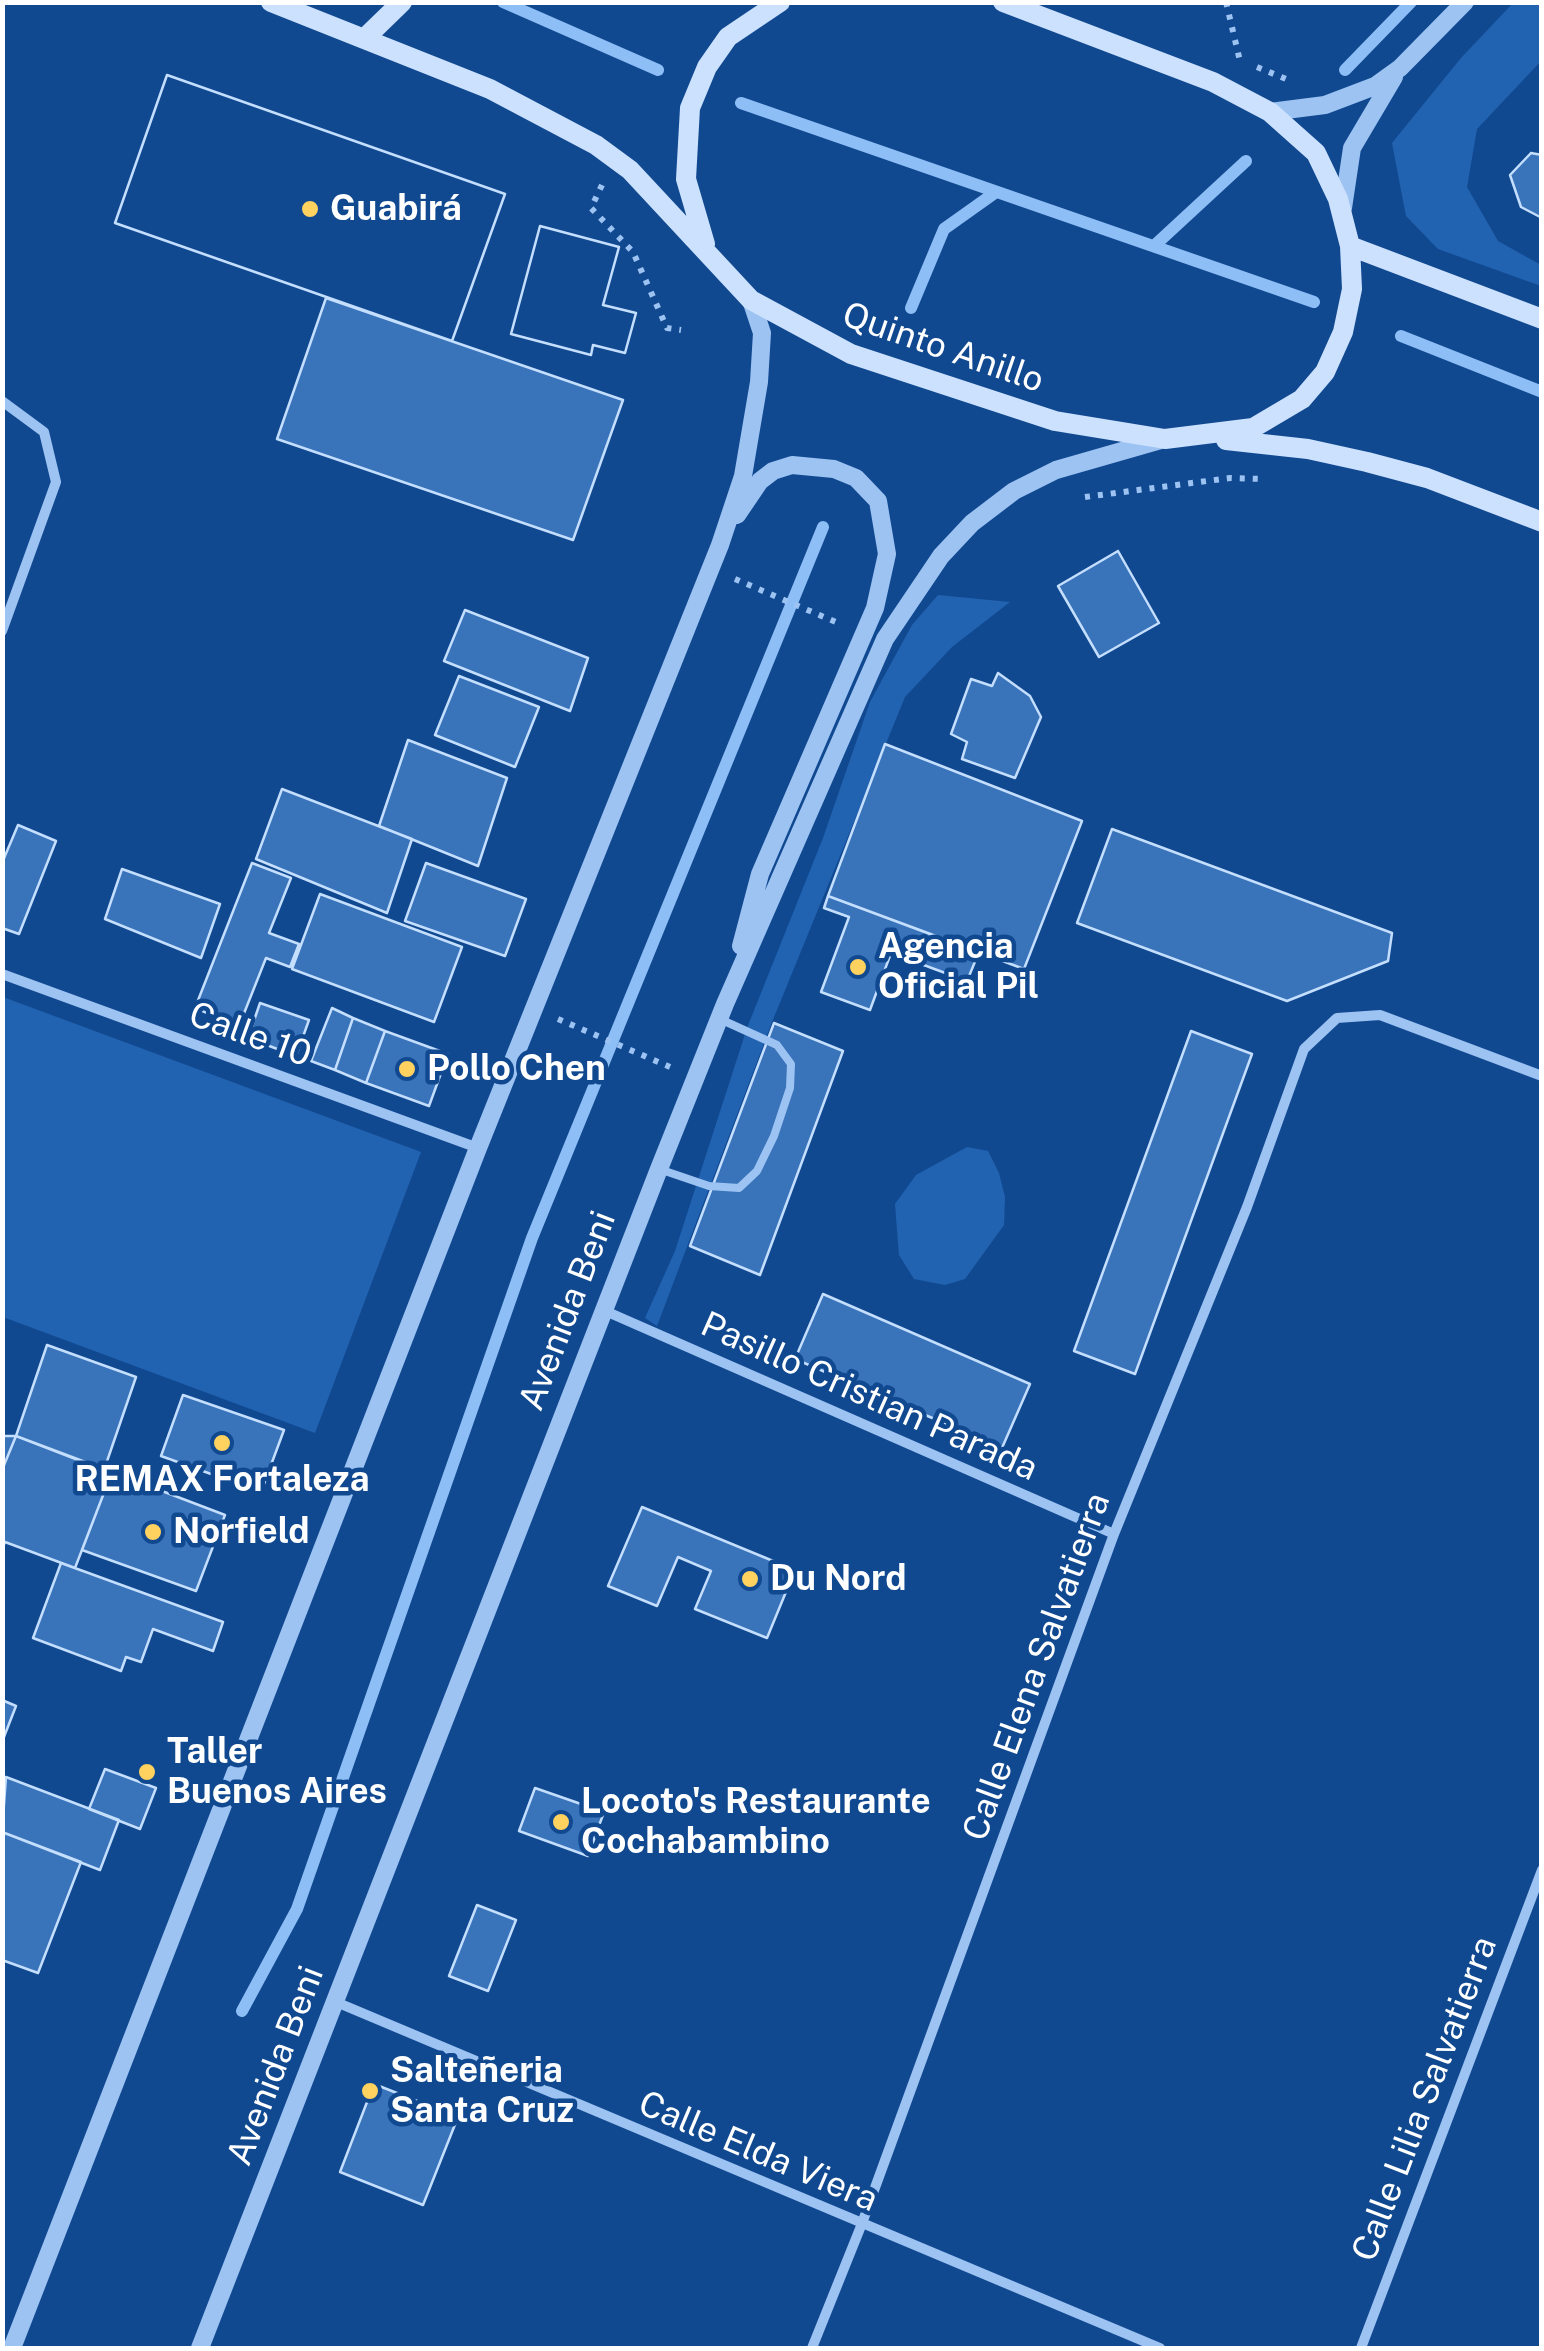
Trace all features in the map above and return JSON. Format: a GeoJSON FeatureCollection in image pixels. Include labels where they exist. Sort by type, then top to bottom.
{"type":"FeatureCollection","features":[{"type":"Feature","properties":{"kind":"main road","name":"Quinto Anillo"},"geometry":{"type":"LineString","coordinates":[[270,2],[366,37],[542,113],[616,158],[707,249],[751,300],[851,354],[1055,422],[1165,439],[1252,428],[1302,399],[1326,372],[1343,332],[1352,290],[1350,246],[1316,153],[1270,112],[1213,82],[1002,2]]}},
{"type":"Feature","properties":{"kind":"main road"},"geometry":{"type":"LineString","coordinates":[[366,37],[402,2]]}},
{"type":"Feature","properties":{"kind":"main road","name":"Quinto Anillo"},"geometry":{"type":"LineString","coordinates":[[707,249],[686,178],[690,108],[706,67],[728,37],[780,2]]}},
{"type":"Feature","properties":{"kind":"main road"},"geometry":{"type":"LineString","coordinates":[[1350,246],[1542,320]]}},
{"type":"Feature","properties":{"kind":"main road","name":"Quinto Anillo"},"geometry":{"type":"LineString","coordinates":[[1189,438],[1308,449],[1427,478],[1542,522]]}},
{"type":"Feature","properties":{"kind":"street"},"geometry":{"type":"LineString","coordinates":[[1270,112],[1325,106],[1375,86],[1400,68],[1465,2]]}},
{"type":"Feature","properties":{"kind":"street"},"geometry":{"type":"LineString","coordinates":[[1343,220],[1344,183],[1352,148],[1400,68]]}},
{"type":"Feature","properties":{"kind":"street"},"geometry":{"type":"LineString","coordinates":[[12,2348],[478,1148],[720,545],[742,476],[759,382],[762,332],[751,300]]}},
{"type":"Feature","properties":{"kind":"street"},"geometry":{"type":"LineString","coordinates":[[2,401],[44,432],[56,482],[2,631]]}},
{"type":"Feature","properties":{"kind":"street","name":"Avenida Beni"},"geometry":{"type":"LineString","coordinates":[[200,2348],[602,1310],[722,1012],[885,639],[940,556],[972,523],[1014,491],[1056,470],[1165,439]]}},
{"type":"Feature","properties":{"kind":"street"},"geometry":{"type":"LineString","coordinates":[[720,545],[760,481],[792,464],[824,466],[856,478],[878,502],[884,518],[887,554],[875,608],[760,874],[722,1012]]}},
{"type":"Feature","properties":{"kind":"street","name":"Calle 10"},"geometry":{"type":"LineString","coordinates":[[2,974],[478,1148]]}},
{"type":"Feature","properties":{"kind":"street","name":"Calle Elena Salvatierra"},"geometry":{"type":"LineString","coordinates":[[812,2348],[861,2226],[1114,1534],[1247,1207],[1304,1050],[1336,1018],[1380,1014],[1542,1076]]}},
{"type":"Feature","properties":{"kind":"street","name":"Pasillo Cristian Parada"},"geometry":{"type":"LineString","coordinates":[[602,1310],[1114,1534]]}},
{"type":"Feature","properties":{"kind":"street","name":"Calle Lilia Salvatierra"},"geometry":{"type":"LineString","coordinates":[[1361,2348],[1542,1870]]}},
{"type":"Feature","properties":{"kind":"street","name":"Calle Elda Viera"},"geometry":{"type":"LineString","coordinates":[[336,2002],[861,2226],[1160,2348]]}},
{"type":"Feature","properties":{"kind":"lane"},"geometry":{"type":"LineString","coordinates":[[659,1169],[716,1188],[739,1188],[757,1170],[774,1136],[790,1088],[791,1064],[777,1045],[722,1012]]}},
{"type":"Feature","properties":{"kind":"path"},"geometry":{"type":"LineString","coordinates":[[1226,2],[1239,60],[1284,76],[1325,106]]}},
{"type":"Feature","properties":{"kind":"path"},"geometry":{"type":"LineString","coordinates":[[616,158],[590,208],[633,252],[667,328],[681,330]]}},
{"type":"Feature","properties":{"kind":"path"},"geometry":{"type":"LineString","coordinates":[[1086,497],[1230,478],[1291,479],[1308,449]]}},
{"type":"Feature","properties":{"kind":"path"},"geometry":{"type":"LineString","coordinates":[[733,578],[843,625]]}},
{"type":"Feature","properties":{"kind":"path"},"geometry":{"type":"LineString","coordinates":[[543,1012],[674,1068]]}},
{"type":"Feature","properties":{"kind":"shaded area"},"geometry":{"type":"Polygon","coordinates":[[[1514,2],[1541,3],[1541,61],[1477,129],[1467,187],[1498,241],[1541,265],[1541,286],[1438,249],[1406,216],[1392,143],[1461,58],[1514,2]]]}},
{"type":"Feature","properties":{"kind":"shaded area"},"geometry":{"type":"Polygon","coordinates":[[[938,595],[1010,602],[952,647],[905,697],[772,1022],[657,1326],[645,1318],[675,1251],[747,1028],[823,838],[870,702],[912,625],[938,595]]]}},
{"type":"Feature","properties":{"kind":"shaded area"},"geometry":{"type":"Polygon","coordinates":[[[3,997],[421,1152],[315,1433],[3,1317],[3,997]]]}},
{"type":"Feature","properties":{"kind":"shaded area"},"geometry":{"type":"Polygon","coordinates":[[[967,1147],[988,1151],[999,1173],[1005,1197],[1004,1225],[965,1279],[945,1285],[914,1279],[899,1255],[895,1204],[916,1175],[967,1147]]]}},
{"type":"Feature","properties":{"kind":"building","name":"Guabirá"},"geometry":{"type":"Polygon","coordinates":[[[167,75],[505,194],[452,341],[115,223],[167,75]]]}},
{"type":"Feature","properties":{"kind":"building","name":"Guabirá"},"geometry":{"type":"Polygon","coordinates":[[[167,75],[505,194],[452,341],[115,223],[167,75]]]}},
{"type":"Feature","properties":{"kind":"building"},"geometry":{"type":"Polygon","coordinates":[[[1531,153],[1542,155],[1542,218],[1521,207],[1510,175],[1531,153]]]}},
{"type":"Feature","properties":{"kind":"building","name":"Guabirá"},"geometry":{"type":"Polygon","coordinates":[[[540,226],[619,247],[603,305],[636,313],[625,353],[593,345],[591,355],[511,334],[540,226]]]}},
{"type":"Feature","properties":{"kind":"building","name":"Guabirá"},"geometry":{"type":"Polygon","coordinates":[[[540,226],[619,247],[603,305],[636,313],[625,353],[593,345],[591,355],[511,334],[540,226]]]}},
{"type":"Feature","properties":{"kind":"building"},"geometry":{"type":"Polygon","coordinates":[[[326,298],[623,400],[573,540],[277,439],[326,298]]]}},
{"type":"Feature","properties":{"kind":"building"},"geometry":{"type":"Polygon","coordinates":[[[1118,551],[1159,623],[1099,657],[1058,586],[1118,551]]]}},
{"type":"Feature","properties":{"kind":"building"},"geometry":{"type":"Polygon","coordinates":[[[465,610],[588,658],[570,711],[444,661],[465,610]]]}},
{"type":"Feature","properties":{"kind":"building"},"geometry":{"type":"Polygon","coordinates":[[[998,673],[1030,696],[1041,717],[1015,778],[962,759],[967,742],[951,734],[971,679],[992,686],[998,673]]]}},
{"type":"Feature","properties":{"kind":"building"},"geometry":{"type":"Polygon","coordinates":[[[459,676],[539,707],[515,767],[435,735],[459,676]]]}},
{"type":"Feature","properties":{"kind":"building"},"geometry":{"type":"Polygon","coordinates":[[[408,740],[507,778],[478,866],[379,826],[408,740]]]}},
{"type":"Feature","properties":{"kind":"building"},"geometry":{"type":"Polygon","coordinates":[[[885,744],[1082,821],[1024,969],[828,896],[885,744]]]}},
{"type":"Feature","properties":{"kind":"building"},"geometry":{"type":"Polygon","coordinates":[[[282,789],[412,839],[387,913],[256,859],[282,789]]]}},
{"type":"Feature","properties":{"kind":"building"},"geometry":{"type":"Polygon","coordinates":[[[18,825],[56,841],[19,934],[2,928],[2,863],[18,825]]]}},
{"type":"Feature","properties":{"kind":"building"},"geometry":{"type":"Polygon","coordinates":[[[1112,829],[1392,933],[1388,961],[1287,1001],[1077,923],[1112,829]]]}},
{"type":"Feature","properties":{"kind":"building"},"geometry":{"type":"Polygon","coordinates":[[[252,863],[291,878],[269,933],[299,944],[290,967],[266,958],[239,1026],[195,1008],[252,863]]]}},
{"type":"Feature","properties":{"kind":"building"},"geometry":{"type":"Polygon","coordinates":[[[426,863],[526,899],[505,956],[405,921],[426,863]]]}},
{"type":"Feature","properties":{"kind":"building"},"geometry":{"type":"Polygon","coordinates":[[[122,869],[220,904],[201,958],[105,919],[122,869]]]}},
{"type":"Feature","properties":{"kind":"building"},"geometry":{"type":"Polygon","coordinates":[[[320,894],[462,947],[434,1022],[292,969],[320,894]]]}},
{"type":"Feature","properties":{"kind":"building","name":"Agencia Oficial Pil"},"geometry":{"type":"Polygon","coordinates":[[[828,896],[979,952],[967,981],[891,953],[870,1010],[821,992],[849,917],[824,908],[828,896]]]}},
{"type":"Feature","properties":{"kind":"building"},"geometry":{"type":"Polygon","coordinates":[[[260,1003],[309,1020],[296,1056],[248,1038],[260,1003]]]}},
{"type":"Feature","properties":{"kind":"building"},"geometry":{"type":"Polygon","coordinates":[[[332,1008],[353,1018],[335,1070],[311,1061],[332,1008]]]}},
{"type":"Feature","properties":{"kind":"building"},"geometry":{"type":"Polygon","coordinates":[[[353,1018],[385,1031],[366,1083],[335,1070],[353,1018]]]}},
{"type":"Feature","properties":{"kind":"building"},"geometry":{"type":"Polygon","coordinates":[[[774,1023],[843,1051],[760,1275],[690,1246],[774,1023]]]}},
{"type":"Feature","properties":{"kind":"building","name":"Pollo Chen"},"geometry":{"type":"Polygon","coordinates":[[[385,1031],[448,1054],[429,1106],[366,1083],[385,1031]]]}},
{"type":"Feature","properties":{"kind":"building"},"geometry":{"type":"Polygon","coordinates":[[[1191,1031],[1252,1054],[1135,1374],[1074,1351],[1191,1031]]]}},
{"type":"Feature","properties":{"kind":"building"},"geometry":{"type":"Polygon","coordinates":[[[823,1294],[1030,1384],[1002,1448],[795,1359],[823,1294]]]}},
{"type":"Feature","properties":{"kind":"building"},"geometry":{"type":"Polygon","coordinates":[[[47,1345],[136,1377],[104,1470],[16,1436],[47,1345]]]}},
{"type":"Feature","properties":{"kind":"building","name":"REMAX Fortaleza"},"geometry":{"type":"Polygon","coordinates":[[[183,1395],[284,1430],[261,1492],[161,1456],[183,1395]]]}},
{"type":"Feature","properties":{"kind":"building"},"geometry":{"type":"Polygon","coordinates":[[[2,1436],[16,1436],[2,1470],[2,1436]]]}},
{"type":"Feature","properties":{"kind":"building"},"geometry":{"type":"Polygon","coordinates":[[[16,1436],[112,1472],[75,1568],[5,1542],[2,1549],[2,1470],[16,1436]]]}},
{"type":"Feature","properties":{"kind":"building","name":"Norfield"},"geometry":{"type":"Polygon","coordinates":[[[112,1472],[225,1515],[196,1591],[82,1550],[112,1472]]]}},
{"type":"Feature","properties":{"kind":"building","name":"Du Nord"},"geometry":{"type":"Polygon","coordinates":[[[642,1507],[795,1570],[767,1638],[695,1609],[711,1571],[678,1557],[657,1606],[608,1586],[642,1507]]]}},
{"type":"Feature","properties":{"kind":"building"},"geometry":{"type":"Polygon","coordinates":[[[61,1563],[223,1622],[213,1651],[153,1629],[141,1662],[126,1657],[121,1671],[33,1638],[61,1563]]]}},
{"type":"Feature","properties":{"kind":"building"},"geometry":{"type":"Polygon","coordinates":[[[2,1700],[16,1706],[2,1742],[2,1700]]]}},
{"type":"Feature","properties":{"kind":"building"},"geometry":{"type":"Polygon","coordinates":[[[105,1769],[156,1788],[140,1829],[89,1809],[105,1769]]]}},
{"type":"Feature","properties":{"kind":"building"},"geometry":{"type":"Polygon","coordinates":[[[6,1777],[119,1820],[100,1870],[2,1832],[6,1777]]]}},
{"type":"Feature","properties":{"kind":"building","name":"Locoto's Restaurante Cochabambino"},"geometry":{"type":"Polygon","coordinates":[[[535,1788],[604,1812],[588,1856],[519,1831],[535,1788]]]}},
{"type":"Feature","properties":{"kind":"building"},"geometry":{"type":"Polygon","coordinates":[[[2,1832],[81,1862],[38,1973],[2,1960],[2,1832]]]}},
{"type":"Feature","properties":{"kind":"building"},"geometry":{"type":"Polygon","coordinates":[[[477,1905],[516,1920],[488,1991],[449,1976],[477,1905]]]}},
{"type":"Feature","properties":{"kind":"building"},"geometry":{"type":"Polygon","coordinates":[[[374,2084],[458,2117],[423,2205],[340,2172],[374,2084]]]}},
{"type":"Feature","properties":{"kind":"waterway"},"geometry":{"type":"LineString","coordinates":[[503,2],[658,70]]}},
{"type":"Feature","properties":{"kind":"waterway"},"geometry":{"type":"LineString","coordinates":[[1345,70],[1411,2]]}},
{"type":"Feature","properties":{"kind":"waterway"},"geometry":{"type":"LineString","coordinates":[[741,103],[1314,302]]}},
{"type":"Feature","properties":{"kind":"waterway"},"geometry":{"type":"LineString","coordinates":[[1154,246],[1246,161]]}},
{"type":"Feature","properties":{"kind":"waterway"},"geometry":{"type":"LineString","coordinates":[[911,308],[944,229],[996,192]]}},
{"type":"Feature","properties":{"kind":"waterway"},"geometry":{"type":"LineString","coordinates":[[1401,336],[1542,392]]}},
{"type":"Feature","properties":{"kind":"waterway"},"geometry":{"type":"LineString","coordinates":[[242,2011],[297,1909],[532,1238],[823,527]]}},
{"type":"Feature","properties":{"kind":"place","name":"Guabirá"},"geometry":{"type":"Point","coordinates":[310,209]}},
{"type":"Feature","properties":{"kind":"place","name":"Agencia Oficial Pil"},"geometry":{"type":"Point","coordinates":[858,967]}},
{"type":"Feature","properties":{"kind":"place","name":"Pollo Chen"},"geometry":{"type":"Point","coordinates":[407,1069]}},
{"type":"Feature","properties":{"kind":"place","name":"REMAX Fortaleza"},"geometry":{"type":"Point","coordinates":[222,1443]}},
{"type":"Feature","properties":{"kind":"place","name":"Norfield"},"geometry":{"type":"Point","coordinates":[153,1532]}},
{"type":"Feature","properties":{"kind":"place","name":"Du Nord"},"geometry":{"type":"Point","coordinates":[750,1579]}},
{"type":"Feature","properties":{"kind":"place","name":"Taller Buenos Aires"},"geometry":{"type":"Point","coordinates":[147,1772]}},
{"type":"Feature","properties":{"kind":"place","name":"Locoto's Restaurante Cochabambino"},"geometry":{"type":"Point","coordinates":[561,1822]}},
{"type":"Feature","properties":{"kind":"place","name":"Salteñeria Santa Cruz"},"geometry":{"type":"Point","coordinates":[370,2091]}}]}
